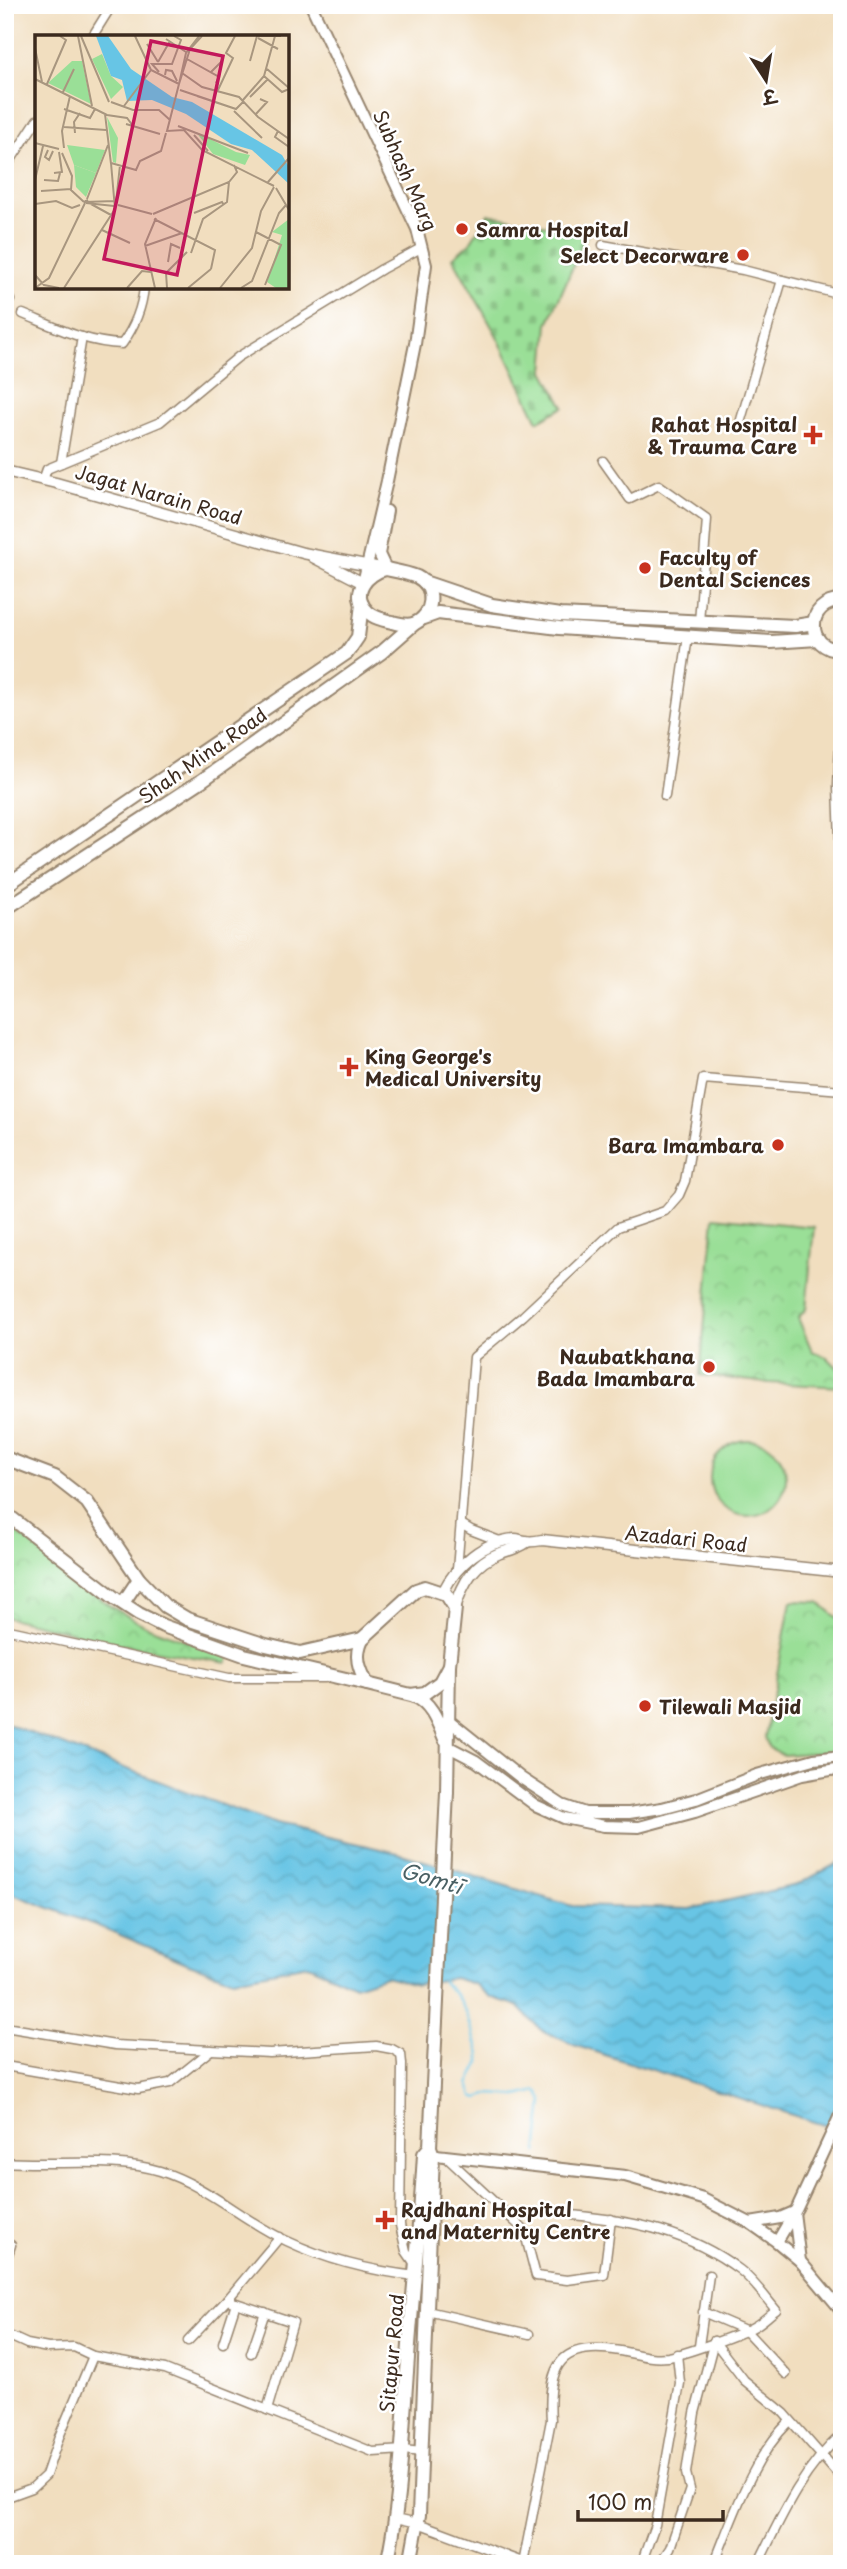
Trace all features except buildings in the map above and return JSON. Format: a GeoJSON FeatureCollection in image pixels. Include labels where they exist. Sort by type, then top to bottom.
{"type":"FeatureCollection","features":[{"type":"Feature","properties":{"kind":"main road","name":"Subhash Marg"},"geometry":{"type":"LineString","coordinates":[[311,5],[417,229],[426,265],[415,344],[363,583]]}},
{"type":"Feature","properties":{"kind":"main road","name":"Subhash Marg"},"geometry":{"type":"LineString","coordinates":[[386,569],[379,554],[389,499],[387,481]]}},
{"type":"Feature","properties":{"kind":"main road"},"geometry":{"type":"LineString","coordinates":[[814,623],[795,626],[560,615],[492,605],[386,569],[375,571],[363,583],[360,594],[362,604],[374,617],[406,625],[438,614],[559,628],[771,642],[818,639],[836,650],[842,660]]}},
{"type":"Feature","properties":{"kind":"main road"},"geometry":{"type":"LineString","coordinates":[[419,621],[429,609],[431,600],[424,582]]}},
{"type":"Feature","properties":{"kind":"main road"},"geometry":{"type":"LineString","coordinates":[[818,639],[814,623],[816,615],[821,607],[841,597]]}},
{"type":"Feature","properties":{"kind":"main road","name":"Shah Mina Road"},"geometry":{"type":"LineString","coordinates":[[10,883],[346,653],[358,637],[362,604]]}},
{"type":"Feature","properties":{"kind":"main road"},"geometry":{"type":"LineString","coordinates":[[604,617],[605,631]]}},
{"type":"Feature","properties":{"kind":"main road","name":"Shah Mina Road"},"geometry":{"type":"LineString","coordinates":[[5,909],[201,782],[382,652],[419,621]]}},
{"type":"Feature","properties":{"kind":"main road"},"geometry":{"type":"LineString","coordinates":[[246,722],[259,740]]}},
{"type":"Feature","properties":{"kind":"main road"},"geometry":{"type":"LineString","coordinates":[[94,826],[107,842]]}},
{"type":"Feature","properties":{"kind":"main road"},"geometry":{"type":"LineString","coordinates":[[10,883],[24,896]]}},
{"type":"Feature","properties":{"kind":"main road"},"geometry":{"type":"LineString","coordinates":[[5,1458],[55,1477],[87,1502],[139,1580],[165,1606],[187,1619],[266,1645],[300,1653],[362,1639]]}},
{"type":"Feature","properties":{"kind":"main road"},"geometry":{"type":"LineString","coordinates":[[5,1513],[139,1615],[163,1626],[244,1656],[424,1699],[447,1744],[476,1761],[535,1805],[564,1818],[604,1826],[639,1827],[695,1812],[802,1774],[842,1768]]}},
{"type":"Feature","properties":{"kind":"main road"},"geometry":{"type":"LineString","coordinates":[[123,1603],[139,1580]]}},
{"type":"Feature","properties":{"kind":"main road"},"geometry":{"type":"LineString","coordinates":[[368,1684],[358,1665],[362,1639],[416,1590],[425,1587],[443,1592],[455,1608],[449,1665],[447,1744]]}},
{"type":"Feature","properties":{"kind":"main road"},"geometry":{"type":"LineString","coordinates":[[411,1695],[425,1693],[440,1682],[449,1665]]}},
{"type":"Feature","properties":{"kind":"main road"},"geometry":{"type":"LineString","coordinates":[[447,1719],[521,1778],[562,1805],[585,1813],[629,1813],[662,1808],[696,1799],[751,1777],[814,1759],[842,1756]]}},
{"type":"Feature","properties":{"kind":"main road","name":"Sitapur Road"},"geometry":{"type":"LineString","coordinates":[[410,2564],[418,2523],[422,2452],[447,1744]]}},
{"type":"Feature","properties":{"kind":"main road"},"geometry":{"type":"LineString","coordinates":[[777,2242],[842,2111]]}},
{"type":"Feature","properties":{"kind":"main road"},"geometry":{"type":"LineString","coordinates":[[433,2153],[625,2176],[703,2199],[750,2223],[777,2242],[800,2261],[842,2311]]}},
{"type":"Feature","properties":{"kind":"main road","name":"Sitapur Road"},"geometry":{"type":"LineString","coordinates":[[387,2564],[396,2518],[417,2271],[433,2153]]}},
{"type":"Feature","properties":{"kind":"main road"},"geometry":{"type":"LineString","coordinates":[[750,2223],[780,2218],[795,2210]]}},
{"type":"Feature","properties":{"kind":"main road"},"geometry":{"type":"LineString","coordinates":[[795,2210],[800,2261]]}},
{"type":"Feature","properties":{"kind":"street"},"geometry":{"type":"LineString","coordinates":[[93,35],[112,5]]}},
{"type":"Feature","properties":{"kind":"street"},"geometry":{"type":"LineString","coordinates":[[5,169],[35,123]]}},
{"type":"Feature","properties":{"kind":"street"},"geometry":{"type":"LineString","coordinates":[[603,245],[782,279],[842,295]]}},
{"type":"Feature","properties":{"kind":"street"},"geometry":{"type":"LineString","coordinates":[[43,480],[47,468],[160,422],[238,358],[421,248]]}},
{"type":"Feature","properties":{"kind":"street"},"geometry":{"type":"LineString","coordinates":[[740,423],[782,279]]}},
{"type":"Feature","properties":{"kind":"street"},"geometry":{"type":"LineString","coordinates":[[23,314],[101,343],[122,344],[133,330],[144,289]]}},
{"type":"Feature","properties":{"kind":"street"},"geometry":{"type":"LineString","coordinates":[[61,463],[82,337]]}},
{"type":"Feature","properties":{"kind":"street"},"geometry":{"type":"LineString","coordinates":[[603,461],[630,499],[659,485],[707,519],[699,622]]}},
{"type":"Feature","properties":{"kind":"street","name":"Jagat Narain Road"},"geometry":{"type":"LineString","coordinates":[[5,471],[303,553],[386,569]]}},
{"type":"Feature","properties":{"kind":"street","name":"Jagat Narain Road"},"geometry":{"type":"LineString","coordinates":[[303,553],[363,583]]}},
{"type":"Feature","properties":{"kind":"street"},"geometry":{"type":"LineString","coordinates":[[665,796],[688,636]]}},
{"type":"Feature","properties":{"kind":"street"},"geometry":{"type":"LineString","coordinates":[[842,695],[838,786],[842,895]]}},
{"type":"Feature","properties":{"kind":"street"},"geometry":{"type":"LineString","coordinates":[[457,1570],[474,1357],[523,1316],[618,1227],[665,1211],[679,1195],[685,1181],[703,1079],[842,1090]]}},
{"type":"Feature","properties":{"kind":"street"},"geometry":{"type":"LineString","coordinates":[[461,1524],[502,1542]]}},
{"type":"Feature","properties":{"kind":"street","name":"Azadari Road"},"geometry":{"type":"LineString","coordinates":[[502,1542],[519,1539],[527,1542],[542,1540],[841,1573]]}},
{"type":"Feature","properties":{"kind":"street"},"geometry":{"type":"LineString","coordinates":[[443,1592],[457,1570],[471,1557],[502,1542]]}},
{"type":"Feature","properties":{"kind":"street"},"geometry":{"type":"LineString","coordinates":[[455,1608],[465,1581],[477,1565],[527,1542]]}},
{"type":"Feature","properties":{"kind":"street"},"geometry":{"type":"LineString","coordinates":[[5,1629],[229,1678],[338,1678]]}},
{"type":"Feature","properties":{"kind":"street"},"geometry":{"type":"LineString","coordinates":[[751,1777],[756,1790]]}},
{"type":"Feature","properties":{"kind":"street"},"geometry":{"type":"LineString","coordinates":[[5,2027],[115,2045],[271,2053],[376,2046],[401,2054],[400,2225],[407,2251],[417,2271],[378,2271],[326,2256],[280,2237],[202,2189],[160,2171],[125,2164],[40,2165],[5,2162]]}},
{"type":"Feature","properties":{"kind":"street"},"geometry":{"type":"LineString","coordinates":[[5,2066],[138,2089],[170,2083],[211,2050]]}},
{"type":"Feature","properties":{"kind":"street"},"geometry":{"type":"LineString","coordinates":[[433,2153],[524,2230],[536,2276],[568,2280],[604,2275],[611,2219]]}},
{"type":"Feature","properties":{"kind":"street"},"geometry":{"type":"LineString","coordinates":[[396,2518],[418,2523],[524,2563],[551,2420],[549,2399],[552,2378],[560,2361],[581,2348],[621,2351],[648,2359],[677,2354],[754,2327],[776,2310],[741,2270],[700,2246],[667,2231],[611,2219],[572,2215]]}},
{"type":"Feature","properties":{"kind":"street"},"geometry":{"type":"LineString","coordinates":[[188,2341],[232,2302],[280,2237]]}},
{"type":"Feature","properties":{"kind":"street"},"geometry":{"type":"LineString","coordinates":[[5,2264],[11,2245]]}},
{"type":"Feature","properties":{"kind":"street"},"geometry":{"type":"LineString","coordinates":[[699,2346],[709,2275]]}},
{"type":"Feature","properties":{"kind":"street"},"geometry":{"type":"LineString","coordinates":[[232,2302],[293,2322],[267,2410]]}},
{"type":"Feature","properties":{"kind":"street"},"geometry":{"type":"LineString","coordinates":[[223,2343],[232,2302]]}},
{"type":"Feature","properties":{"kind":"street"},"geometry":{"type":"LineString","coordinates":[[427,2311],[529,2334]]}},
{"type":"Feature","properties":{"kind":"street"},"geometry":{"type":"LineString","coordinates":[[251,2353],[265,2312]]}},
{"type":"Feature","properties":{"kind":"street"},"geometry":{"type":"LineString","coordinates":[[703,2312],[745,2330],[786,2375]]}},
{"type":"Feature","properties":{"kind":"street"},"geometry":{"type":"LineString","coordinates":[[5,2334],[27,2344],[48,2348],[74,2347],[93,2356],[165,2369],[373,2452],[422,2452]]}},
{"type":"Feature","properties":{"kind":"street"},"geometry":{"type":"LineString","coordinates":[[714,2341],[744,2379],[790,2421],[842,2479]]}},
{"type":"Feature","properties":{"kind":"street"},"geometry":{"type":"LineString","coordinates":[[659,2564],[670,2548],[690,2489],[686,2473],[695,2413],[714,2341]]}},
{"type":"Feature","properties":{"kind":"street"},"geometry":{"type":"LineString","coordinates":[[641,2564],[655,2525],[660,2499],[680,2382],[677,2354]]}},
{"type":"Feature","properties":{"kind":"street"},"geometry":{"type":"LineString","coordinates":[[5,2494],[10,2496],[32,2488],[46,2475],[93,2356]]}},
{"type":"Feature","properties":{"kind":"street"},"geometry":{"type":"LineString","coordinates":[[714,2564],[743,2495],[767,2449],[790,2421]]}},
{"type":"Feature","properties":{"kind":"street"},"geometry":{"type":"LineString","coordinates":[[759,2562],[787,2504],[820,2454],[842,2434]]}},
{"type":"Feature","properties":{"kind":"green space"},"geometry":{"type":"Polygon","coordinates":[[[488,214],[587,234],[548,324],[544,371],[564,407],[538,421],[497,336],[453,258],[470,243],[488,214]]]}},
{"type":"Feature","properties":{"kind":"green space"},"geometry":{"type":"Polygon","coordinates":[[[714,1217],[814,1227],[806,1309],[798,1318],[812,1351],[827,1357],[842,1372],[842,1387],[769,1383],[700,1375],[714,1217]]]}},
{"type":"Feature","properties":{"kind":"green space"},"geometry":{"type":"Polygon","coordinates":[[[741,1440],[755,1440],[769,1446],[780,1457],[786,1478],[783,1493],[775,1505],[755,1516],[741,1516],[727,1510],[716,1499],[710,1485],[710,1471],[716,1457],[727,1446],[741,1440]]]}},
{"type":"Feature","properties":{"kind":"green space"},"geometry":{"type":"Polygon","coordinates":[[[5,1523],[110,1606],[146,1626],[230,1656],[227,1663],[125,1645],[5,1617],[5,1523]]]}},
{"type":"Feature","properties":{"kind":"green space"},"geometry":{"type":"Polygon","coordinates":[[[791,1601],[819,1602],[842,1622],[842,1751],[783,1755],[769,1748],[765,1737],[791,1601]]]}},
{"type":"Feature","properties":{"kind":"water","name":"Gomtī"},"geometry":{"type":"Polygon","coordinates":[[[5,1723],[275,1825],[398,1853],[572,1906],[690,1909],[797,1885],[842,1861],[842,2131],[574,2045],[541,2030],[518,2006],[491,1997],[474,1984],[454,1978],[417,1984],[385,1976],[355,1986],[308,1965],[233,1979],[5,1891],[5,1723]]]}},
{"type":"Feature","properties":{"kind":"waterway"},"geometry":{"type":"LineString","coordinates":[[442,1981],[456,1995],[467,2014],[480,2055],[480,2062],[469,2084],[473,2096],[517,2096],[538,2091],[543,2101],[537,2152]]}},
{"type":"Feature","properties":{"kind":"place","name":"Samra Hospital"},"geometry":{"type":"Point","coordinates":[462,229]}},
{"type":"Feature","properties":{"kind":"place","name":"Select Decorware"},"geometry":{"type":"Point","coordinates":[743,255]}},
{"type":"Feature","properties":{"kind":"place","name":"Rahat Hospital & Trauma Care"},"geometry":{"type":"Point","coordinates":[813,435]}},
{"type":"Feature","properties":{"kind":"place","name":"Faculty of Dental Sciences"},"geometry":{"type":"Point","coordinates":[645,568]}},
{"type":"Feature","properties":{"kind":"place","name":"King George's Medical University"},"geometry":{"type":"Point","coordinates":[349,1067]}},
{"type":"Feature","properties":{"kind":"place","name":"Bara Imambara"},"geometry":{"type":"Point","coordinates":[778,1145]}},
{"type":"Feature","properties":{"kind":"place","name":"Naubatkhana Bada Imambara"},"geometry":{"type":"Point","coordinates":[709,1367]}},
{"type":"Feature","properties":{"kind":"place","name":"Tilewali Masjid"},"geometry":{"type":"Point","coordinates":[645,1706]}},
{"type":"Feature","properties":{"kind":"place","name":"Rajdhani Hospital and Maternity Centre"},"geometry":{"type":"Point","coordinates":[385,2220]}}]}
